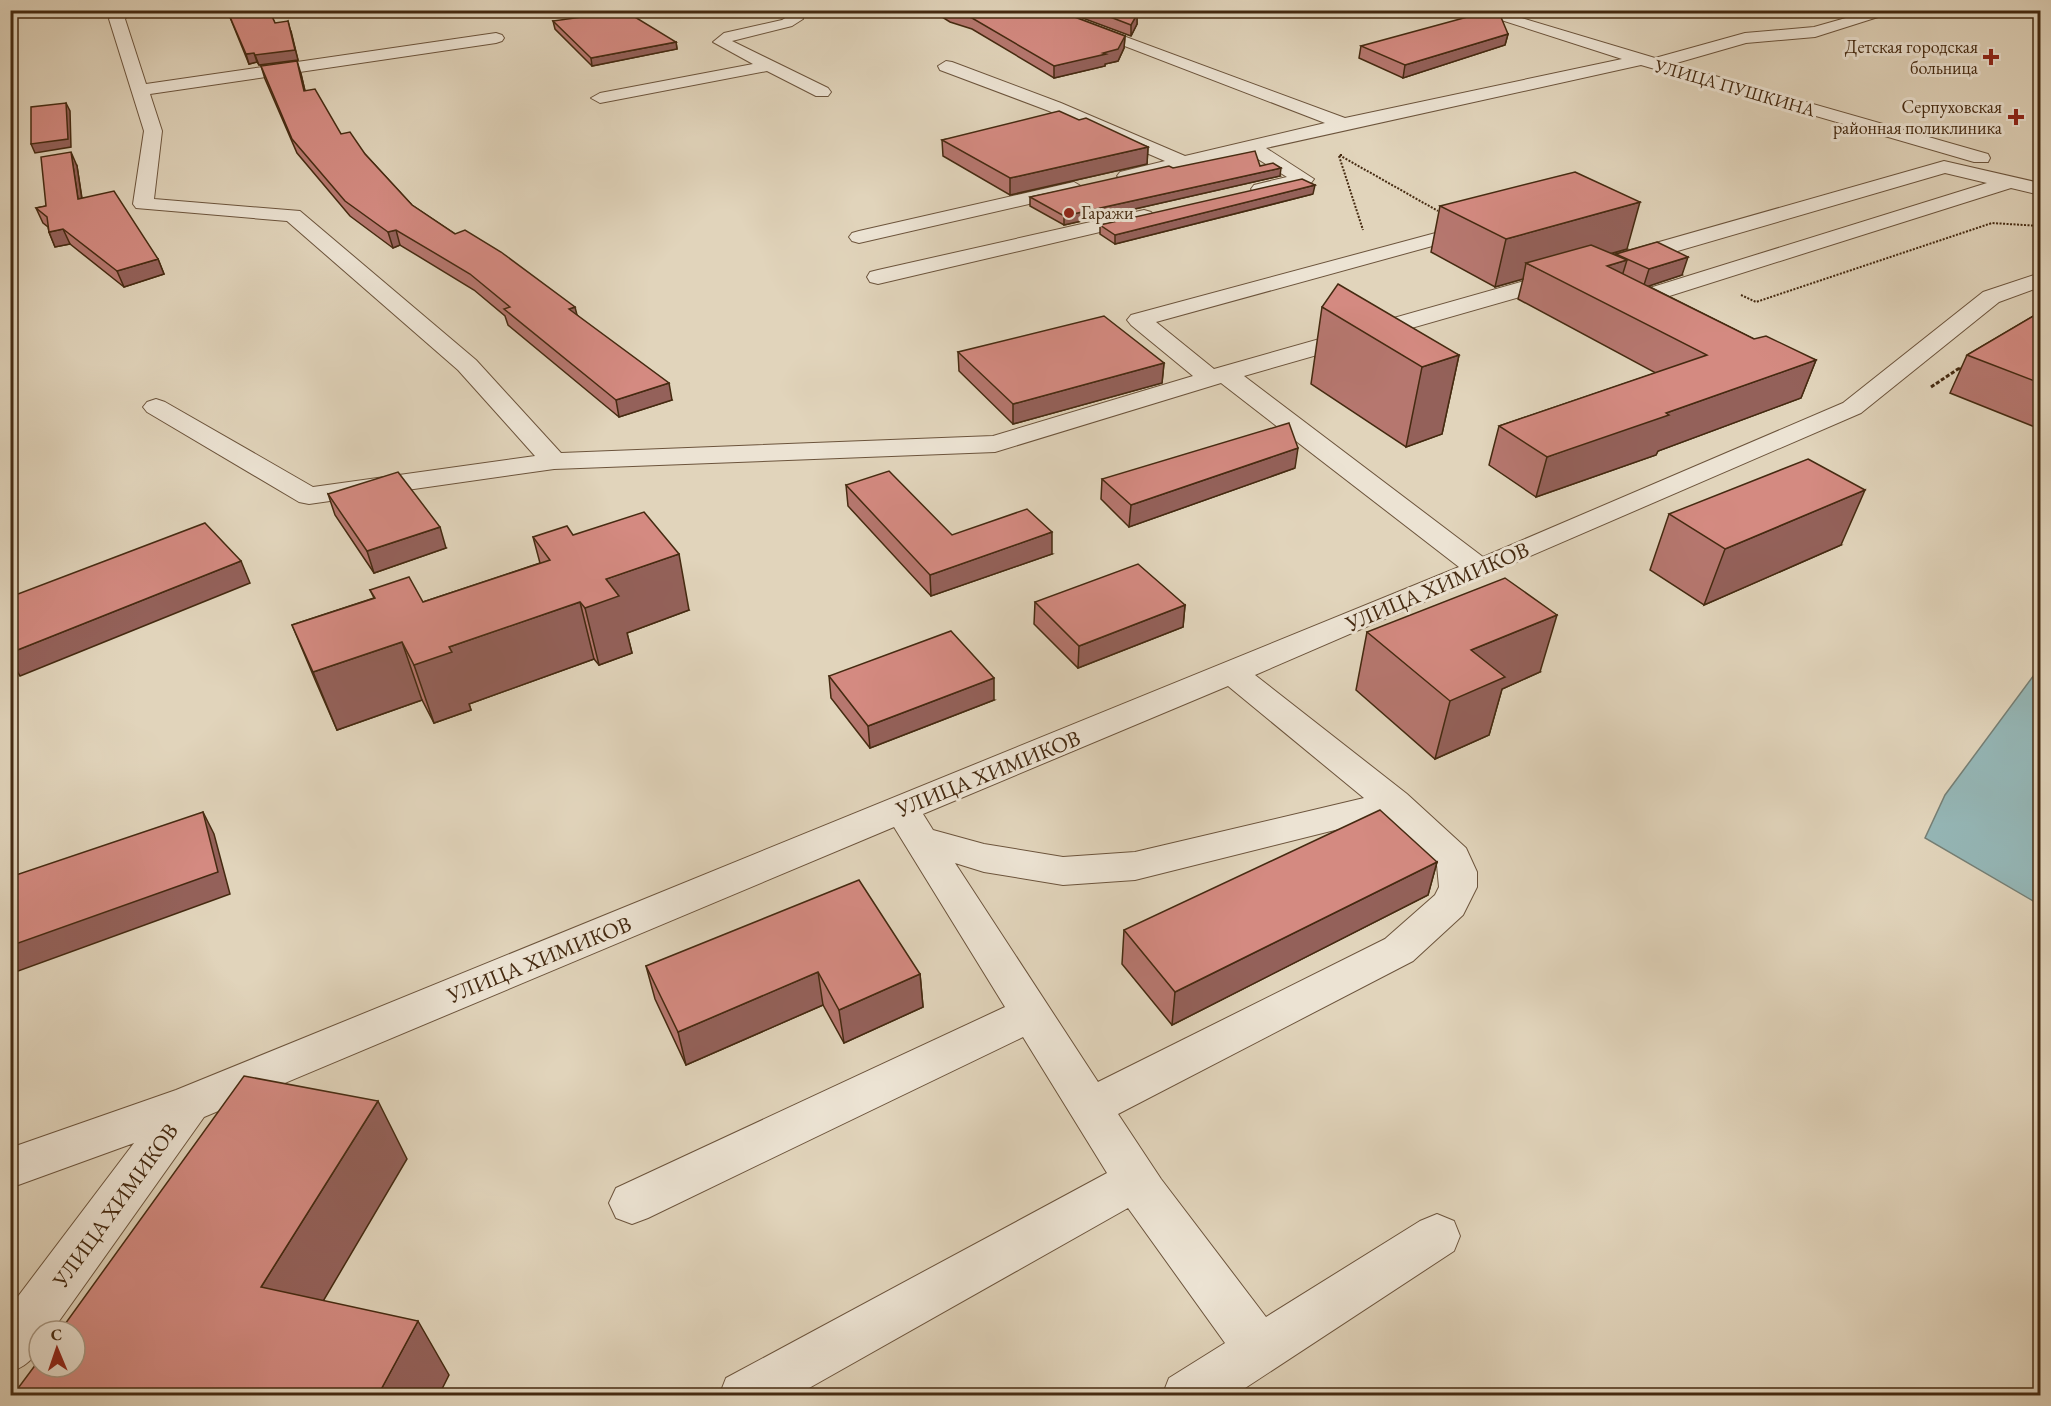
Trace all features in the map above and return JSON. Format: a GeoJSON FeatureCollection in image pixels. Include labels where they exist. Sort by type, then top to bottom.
{"type":"FeatureCollection","features":[{"type":"Feature","properties":{"kind":"street"},"geometry":{"type":"LineString","coordinates":[[124,10],[117,19],[153,131],[143,204],[293,215],[467,365],[554,461]]}},
{"type":"Feature","properties":{"kind":"street"},"geometry":{"type":"LineString","coordinates":[[793,10],[795,19],[787,23],[730,36],[721,42],[822,92]]}},
{"type":"Feature","properties":{"kind":"street"},"geometry":{"type":"LineString","coordinates":[[1038,10],[1344,124]]}},
{"type":"Feature","properties":{"kind":"street","name":"УЛИЦА ПУШКИНА"},"geometry":{"type":"LineString","coordinates":[[1477,10],[1646,62],[2040,174]]}},
{"type":"Feature","properties":{"kind":"street"},"geometry":{"type":"LineString","coordinates":[[859,237],[1253,148],[1344,124],[1646,62],[1745,38],[1815,32],[1893,10]]}},
{"type":"Feature","properties":{"kind":"street"},"geometry":{"type":"LineString","coordinates":[[141,90],[496,38]]}},
{"type":"Feature","properties":{"kind":"street"},"geometry":{"type":"LineString","coordinates":[[600,98],[768,66]]}},
{"type":"Feature","properties":{"kind":"street"},"geometry":{"type":"LineString","coordinates":[[946,66],[1055,107],[1185,163]]}},
{"type":"Feature","properties":{"kind":"street"},"geometry":{"type":"LineString","coordinates":[[1246,192],[1304,179],[1253,148]]}},
{"type":"Feature","properties":{"kind":"street"},"geometry":{"type":"LineString","coordinates":[[156,407],[309,496],[554,461],[995,444],[1218,376],[1595,270],[1944,167],[2040,189]]}},
{"type":"Feature","properties":{"kind":"street"},"geometry":{"type":"LineString","coordinates":[[1595,270],[1641,298],[2007,183]]}},
{"type":"Feature","properties":{"kind":"street"},"geometry":{"type":"LineString","coordinates":[[879,277],[1166,211]]}},
{"type":"Feature","properties":{"kind":"street"},"geometry":{"type":"LineString","coordinates":[[1469,230],[1139,320],[1480,569]]}},
{"type":"Feature","properties":{"kind":"street","name":"УЛИЦА ХИМИКОВ"},"geometry":{"type":"LineString","coordinates":[[10,1348],[189,1104],[911,824],[1232,672],[1480,569],[1852,408],[1991,297],[2040,280]]}},
{"type":"Feature","properties":{"kind":"street"},"geometry":{"type":"LineString","coordinates":[[1090,1107],[1399,950],[1449,905],[1458,887],[1453,858],[1394,803],[1232,672]]}},
{"type":"Feature","properties":{"kind":"street"},"geometry":{"type":"LineString","coordinates":[[911,824],[984,858],[1063,872],[1136,866],[1394,803]]}},
{"type":"Feature","properties":{"kind":"street"},"geometry":{"type":"LineString","coordinates":[[911,824],[1136,1180],[1260,1349]]}},
{"type":"Feature","properties":{"kind":"street"},"geometry":{"type":"LineString","coordinates":[[632,1203],[1031,1014]]}},
{"type":"Feature","properties":{"kind":"street"},"geometry":{"type":"LineString","coordinates":[[10,1168],[189,1104]]}},
{"type":"Feature","properties":{"kind":"street"},"geometry":{"type":"LineString","coordinates":[[744,1395],[1136,1180]]}},
{"type":"Feature","properties":{"kind":"street"},"geometry":{"type":"LineString","coordinates":[[1187,1395],[1437,1236]]}},
{"type":"Feature","properties":{"kind":"path"},"geometry":{"type":"LineString","coordinates":[[1339,155],[1350,153]]}},
{"type":"Feature","properties":{"kind":"path"},"geometry":{"type":"LineString","coordinates":[[1339,155],[1439,210],[1428,213]]}},
{"type":"Feature","properties":{"kind":"path"},"geometry":{"type":"LineString","coordinates":[[1339,155],[1363,230]]}},
{"type":"Feature","properties":{"kind":"path"},"geometry":{"type":"LineString","coordinates":[[1706,277],[1756,302],[1992,223],[2040,226]]}},
{"type":"Feature","properties":{"kind":"path"},"geometry":{"type":"LineString","coordinates":[[1921,393],[1971,362]]}},
{"type":"Feature","properties":{"kind":"water"},"geometry":{"type":"Polygon","coordinates":[[[2040,667],[2040,905],[1925,838],[1945,795],[2040,667]]]}},
{"type":"Feature","properties":{"kind":"building"},"geometry":{"type":"Polygon","coordinates":[[[227,10],[269,10],[275,23],[288,21],[295,50],[246,54],[227,10]]]}},
{"type":"Feature","properties":{"kind":"building"},"geometry":{"type":"Polygon","coordinates":[[[950,10],[1056,10],[1125,36],[1118,49],[1054,66],[972,18],[950,10]]]}},
{"type":"Feature","properties":{"kind":"building"},"geometry":{"type":"Polygon","coordinates":[[[1092,10],[1131,10],[1138,13],[1131,25],[1092,10]]]}},
{"type":"Feature","properties":{"kind":"building"},"geometry":{"type":"Polygon","coordinates":[[[1498,10],[1508,34],[1405,65],[1361,46],[1498,10]]]}},
{"type":"Feature","properties":{"kind":"building"},"geometry":{"type":"Polygon","coordinates":[[[625,11],[676,42],[591,58],[553,21],[625,11]]]}},
{"type":"Feature","properties":{"kind":"building"},"geometry":{"type":"Polygon","coordinates":[[[297,61],[304,91],[315,89],[341,134],[350,132],[365,154],[412,205],[455,234],[465,230],[501,252],[575,307],[569,309],[669,383],[616,400],[504,309],[510,307],[470,274],[396,230],[388,232],[345,201],[292,139],[261,66],[297,61]]]}},
{"type":"Feature","properties":{"kind":"building"},"geometry":{"type":"Polygon","coordinates":[[[66,103],[68,139],[31,144],[31,107],[66,103]]]}},
{"type":"Feature","properties":{"kind":"building"},"geometry":{"type":"Polygon","coordinates":[[[1059,111],[1079,120],[1086,118],[1148,147],[1010,178],[942,140],[1059,111]]]}},
{"type":"Feature","properties":{"kind":"building"},"geometry":{"type":"Polygon","coordinates":[[[1255,151],[1260,166],[1273,163],[1281,168],[1064,216],[1030,197],[1169,166],[1173,168],[1255,151]]]}},
{"type":"Feature","properties":{"kind":"building"},"geometry":{"type":"Polygon","coordinates":[[[71,152],[78,199],[114,191],[158,259],[117,271],[63,229],[49,232],[47,217],[36,208],[46,206],[41,157],[71,152]]]}},
{"type":"Feature","properties":{"kind":"building"},"geometry":{"type":"Polygon","coordinates":[[[1575,172],[1640,202],[1506,239],[1440,206],[1575,172]]]}},
{"type":"Feature","properties":{"kind":"building"},"geometry":{"type":"Polygon","coordinates":[[[1302,179],[1315,185],[1115,235],[1100,225],[1302,179]]]}},
{"type":"Feature","properties":{"kind":"building"},"geometry":{"type":"Polygon","coordinates":[[[1657,242],[1688,257],[1649,269],[1616,254],[1657,242]]]}},
{"type":"Feature","properties":{"kind":"building"},"geometry":{"type":"Polygon","coordinates":[[[1591,245],[1627,260],[1607,266],[1754,339],[1766,336],[1816,360],[1666,413],[1669,415],[1547,457],[1499,426],[1707,355],[1526,263],[1591,245]]]}},
{"type":"Feature","properties":{"kind":"building"},"geometry":{"type":"Polygon","coordinates":[[[1338,284],[1459,355],[1422,367],[1322,307],[1338,284]]]}},
{"type":"Feature","properties":{"kind":"building"},"geometry":{"type":"Polygon","coordinates":[[[2040,312],[2040,383],[1967,355],[2040,312]]]}},
{"type":"Feature","properties":{"kind":"building"},"geometry":{"type":"Polygon","coordinates":[[[1104,316],[1164,363],[1013,404],[958,352],[1104,316]]]}},
{"type":"Feature","properties":{"kind":"building"},"geometry":{"type":"Polygon","coordinates":[[[1289,423],[1298,448],[1131,505],[1102,479],[1289,423]]]}},
{"type":"Feature","properties":{"kind":"building"},"geometry":{"type":"Polygon","coordinates":[[[1808,459],[1865,490],[1725,549],[1669,514],[1808,459]]]}},
{"type":"Feature","properties":{"kind":"building"},"geometry":{"type":"Polygon","coordinates":[[[889,471],[952,535],[1027,509],[1052,532],[930,575],[846,485],[889,471]]]}},
{"type":"Feature","properties":{"kind":"building"},"geometry":{"type":"Polygon","coordinates":[[[398,472],[440,527],[367,551],[328,494],[398,472]]]}},
{"type":"Feature","properties":{"kind":"building"},"geometry":{"type":"Polygon","coordinates":[[[644,512],[679,554],[606,579],[619,596],[585,608],[580,602],[449,647],[452,652],[414,665],[402,642],[313,672],[292,625],[375,598],[370,590],[409,577],[423,602],[550,560],[533,537],[567,526],[573,535],[644,512]]]}},
{"type":"Feature","properties":{"kind":"building"},"geometry":{"type":"Polygon","coordinates":[[[205,523],[241,561],[10,653],[10,597],[205,523]]]}},
{"type":"Feature","properties":{"kind":"building"},"geometry":{"type":"Polygon","coordinates":[[[1138,564],[1185,605],[1079,646],[1035,602],[1138,564]]]}},
{"type":"Feature","properties":{"kind":"building"},"geometry":{"type":"Polygon","coordinates":[[[1505,578],[1557,615],[1471,650],[1505,677],[1450,701],[1367,632],[1505,578]]]}},
{"type":"Feature","properties":{"kind":"building"},"geometry":{"type":"Polygon","coordinates":[[[951,631],[994,678],[868,726],[829,676],[951,631]]]}},
{"type":"Feature","properties":{"kind":"building"},"geometry":{"type":"Polygon","coordinates":[[[1380,810],[1437,862],[1175,992],[1124,930],[1380,810]]]}},
{"type":"Feature","properties":{"kind":"building"},"geometry":{"type":"Polygon","coordinates":[[[203,812],[218,872],[10,946],[10,877],[203,812]]]}},
{"type":"Feature","properties":{"kind":"building"},"geometry":{"type":"Polygon","coordinates":[[[859,880],[920,974],[839,1010],[818,972],[678,1032],[646,966],[859,880]]]}},
{"type":"Feature","properties":{"kind":"building"},"geometry":{"type":"Polygon","coordinates":[[[244,1076],[378,1101],[261,1287],[418,1321],[378,1395],[13,1395],[27,1376],[27,1379],[87,1379],[87,1319],[69,1319],[244,1076]]]}},
{"type":"Feature","properties":{"kind":"place","name":"Детская городская больница"},"geometry":{"type":"Point","coordinates":[1991,57]}},
{"type":"Feature","properties":{"kind":"place","name":"Серпуховская районная поликлиника"},"geometry":{"type":"Point","coordinates":[2016,117]}},
{"type":"Feature","properties":{"kind":"place","name":"Гаражи"},"geometry":{"type":"Point","coordinates":[1069,213]}}]}
